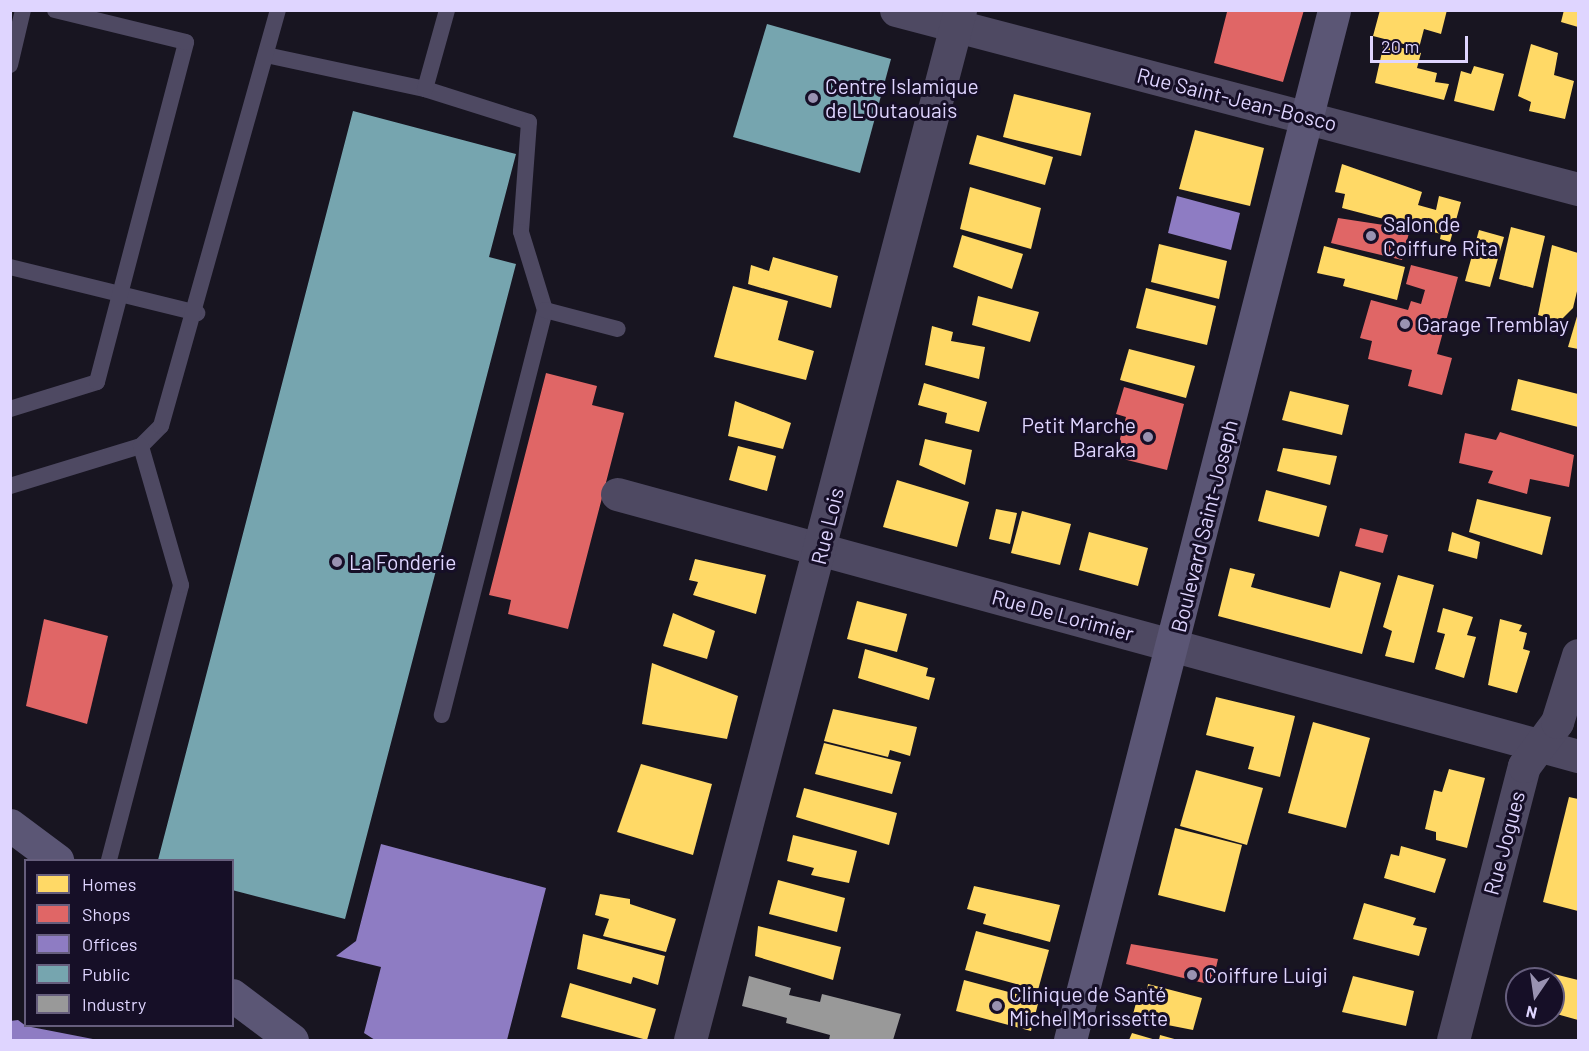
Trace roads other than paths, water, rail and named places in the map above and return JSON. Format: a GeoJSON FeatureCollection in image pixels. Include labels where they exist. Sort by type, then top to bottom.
{"type":"FeatureCollection","features":[{"type":"Feature","properties":{"kind":"main road","name":"Boulevard Saint-Joseph"},"geometry":{"type":"LineString","coordinates":[[1070,1041],[1334,10]]}},
{"type":"Feature","properties":{"kind":"main road"},"geometry":{"type":"LineString","coordinates":[[10,825],[54,859]]}},
{"type":"Feature","properties":{"kind":"main road"},"geometry":{"type":"LineString","coordinates":[[234,997],[279,1036]]}},
{"type":"Feature","properties":{"kind":"street","name":"Rue Saint-Jean-Bosco"},"geometry":{"type":"LineString","coordinates":[[896,10],[957,19],[1306,118],[1578,189]]}},
{"type":"Feature","properties":{"kind":"street","name":"Rue Lois"},"geometry":{"type":"LineString","coordinates":[[690,1041],[957,19]]}},
{"type":"Feature","properties":{"kind":"street","name":"Rue De Lorimier"},"geometry":{"type":"LineString","coordinates":[[617,494],[1578,756]]}},
{"type":"Feature","properties":{"kind":"street","name":"Rue Jogues"},"geometry":{"type":"LineString","coordinates":[[1453,1041],[1524,766],[1557,722],[1578,655]]}},
{"type":"Feature","properties":{"kind":"lane"},"geometry":{"type":"LineString","coordinates":[[10,65],[23,10]]}},
{"type":"Feature","properties":{"kind":"lane"},"geometry":{"type":"LineString","coordinates":[[10,409],[97,381],[186,42],[108,16],[55,10]]}},
{"type":"Feature","properties":{"kind":"lane"},"geometry":{"type":"LineString","coordinates":[[10,486],[141,446],[161,426],[172,403],[278,10]]}},
{"type":"Feature","properties":{"kind":"lane"},"geometry":{"type":"LineString","coordinates":[[425,89],[447,10]]}},
{"type":"Feature","properties":{"kind":"lane"},"geometry":{"type":"LineString","coordinates":[[266,55],[425,89],[530,122],[521,232],[545,310],[442,716]]}},
{"type":"Feature","properties":{"kind":"lane"},"geometry":{"type":"LineString","coordinates":[[10,267],[196,313]]}},
{"type":"Feature","properties":{"kind":"lane"},"geometry":{"type":"LineString","coordinates":[[545,310],[618,328]]}},
{"type":"Feature","properties":{"kind":"lane"},"geometry":{"type":"LineString","coordinates":[[111,859],[181,585],[141,446]]}},
{"type":"Feature","properties":{"kind":"place","name":"Centre Islamique de L'Outaouais"},"geometry":{"type":"Point","coordinates":[813,98]}},
{"type":"Feature","properties":{"kind":"place","name":"Salon de Coiffure Rita"},"geometry":{"type":"Point","coordinates":[1371,236]}},
{"type":"Feature","properties":{"kind":"place","name":"Garage Tremblay"},"geometry":{"type":"Point","coordinates":[1405,324]}},
{"type":"Feature","properties":{"kind":"place","name":"Petit Marche Baraka"},"geometry":{"type":"Point","coordinates":[1148,437]}},
{"type":"Feature","properties":{"kind":"place","name":"La Fonderie"},"geometry":{"type":"Point","coordinates":[337,562]}},
{"type":"Feature","properties":{"kind":"place","name":"Coiffure Luigi"},"geometry":{"type":"Point","coordinates":[1192,975]}},
{"type":"Feature","properties":{"kind":"place","name":"Clinique de Santé Michel Morissette"},"geometry":{"type":"Point","coordinates":[997,1006]}}]}
